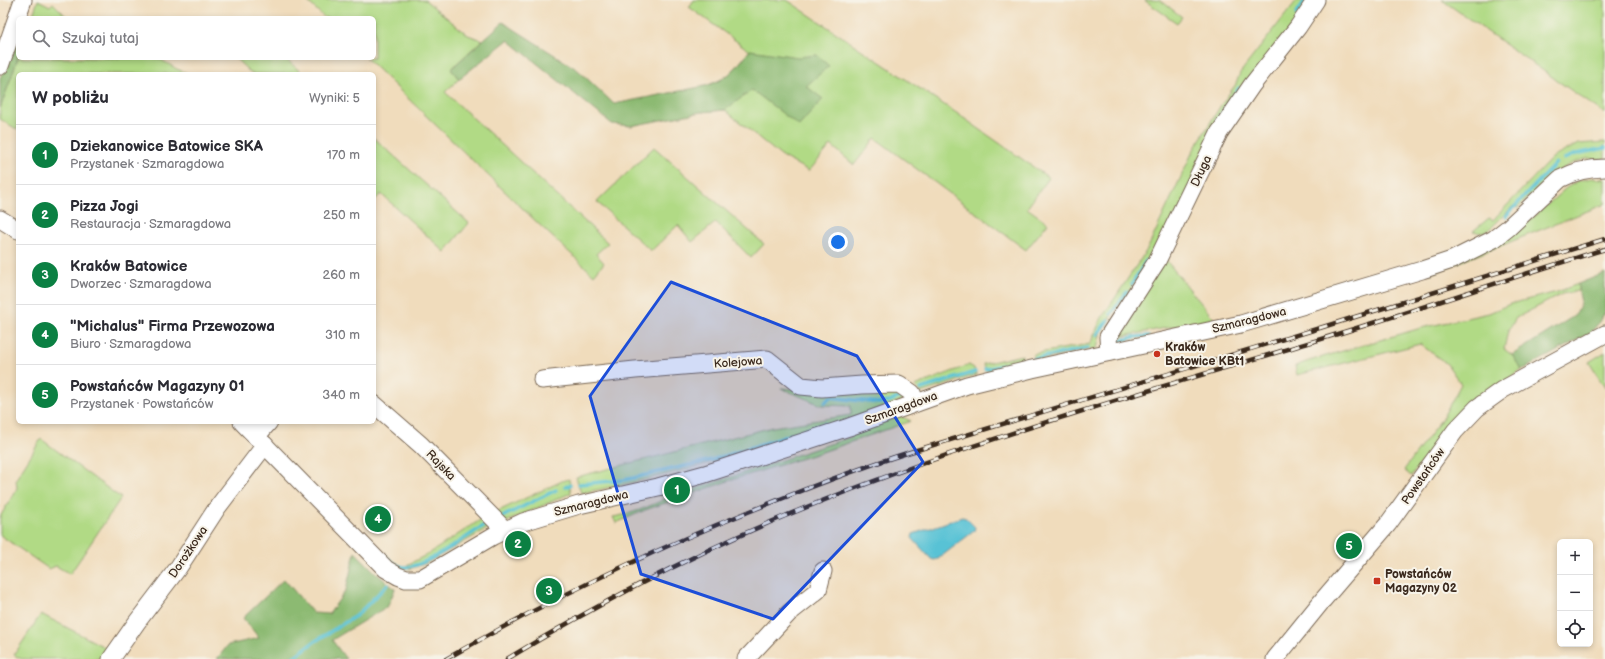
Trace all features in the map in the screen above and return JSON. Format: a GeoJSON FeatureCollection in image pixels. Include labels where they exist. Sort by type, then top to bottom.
{"type":"FeatureCollection","features":[{"type":"Feature","properties":{"kind":"street"},"geometry":{"type":"LineString","coordinates":[[17,16],[23,0]]}},
{"type":"Feature","properties":{"kind":"street","name":"Długa"},"geometry":{"type":"LineString","coordinates":[[1109,352],[1108,337],[1157,262],[1219,133],[1252,85],[1298,27],[1316,0]]}},
{"type":"Feature","properties":{"kind":"street"},"geometry":{"type":"LineString","coordinates":[[0,66],[16,20]]}},
{"type":"Feature","properties":{"kind":"street","name":"Szmaragdowa"},"geometry":{"type":"LineString","coordinates":[[244,424],[386,569],[406,579],[420,579],[505,530],[539,517],[578,505],[658,487],[705,474],[849,427],[983,380],[1256,320],[1452,260],[1479,248],[1499,235],[1560,179],[1588,168],[1605,168]]}},
{"type":"Feature","properties":{"kind":"street"},"geometry":{"type":"LineString","coordinates":[[0,219],[16,229]]}},
{"type":"Feature","properties":{"kind":"street","name":"Powstańców"},"geometry":{"type":"LineString","coordinates":[[1275,659],[1388,524],[1446,443],[1477,408],[1502,390],[1605,334]]}},
{"type":"Feature","properties":{"kind":"street","name":"Kolejowa"},"geometry":{"type":"LineString","coordinates":[[542,380],[635,370],[767,359],[800,386],[822,388],[899,384],[912,393],[916,403]]}},
{"type":"Feature","properties":{"kind":"street","name":"Rajska"},"geometry":{"type":"LineString","coordinates":[[376,406],[421,445],[505,530]]}},
{"type":"Feature","properties":{"kind":"street"},"geometry":{"type":"LineString","coordinates":[[261,441],[268,424]]}},
{"type":"Feature","properties":{"kind":"street","name":"Dorożkowa"},"geometry":{"type":"LineString","coordinates":[[111,659],[178,568],[261,441]]}},
{"type":"Feature","properties":{"kind":"street"},"geometry":{"type":"LineString","coordinates":[[746,659],[789,613],[818,590],[823,571]]}},
{"type":"Feature","properties":{"kind":"highlighted area"},"geometry":{"type":"Polygon","coordinates":[[[671,282],[857,356],[923,462],[773,619],[641,574],[590,396],[671,282]]]}},
{"type":"Feature","properties":{"kind":"green space"},"geometry":{"type":"Polygon","coordinates":[[[38,0],[50,6],[53,3],[66,16],[33,16],[38,0]]]}},
{"type":"Feature","properties":{"kind":"green space"},"geometry":{"type":"Polygon","coordinates":[[[306,0],[425,0],[468,35],[482,40],[451,69],[459,79],[445,92],[608,243],[596,254],[604,263],[594,275],[546,231],[368,60],[376,60],[376,16],[323,16],[306,0]]]}},
{"type":"Feature","properties":{"kind":"green space"},"geometry":{"type":"Polygon","coordinates":[[[694,0],[787,0],[958,114],[1049,178],[1027,208],[1048,223],[1026,250],[875,138],[854,165],[831,145],[809,171],[781,156],[725,110],[701,112],[705,86],[720,80],[731,73],[750,51],[689,7],[694,0]]]}},
{"type":"Feature","properties":{"kind":"green space"},"geometry":{"type":"Polygon","coordinates":[[[1144,0],[1160,0],[1182,17],[1177,23],[1144,0]]]}},
{"type":"Feature","properties":{"kind":"green space"},"geometry":{"type":"Polygon","coordinates":[[[1297,0],[1309,0],[1148,264],[1101,331],[1097,348],[1034,362],[1033,354],[1090,344],[1101,319],[1148,248],[1193,151],[1221,105],[1236,84],[1240,73],[1297,0]]]}},
{"type":"Feature","properties":{"kind":"green space"},"geometry":{"type":"Polygon","coordinates":[[[1442,0],[1605,0],[1605,114],[1442,0]]]}},
{"type":"Feature","properties":{"kind":"green space"},"geometry":{"type":"Polygon","coordinates":[[[503,22],[578,70],[614,104],[705,86],[713,83],[731,72],[750,50],[798,57],[817,55],[829,66],[806,86],[823,99],[799,126],[752,90],[725,110],[701,112],[631,126],[612,124],[508,40],[459,79],[451,69],[503,22]]]}},
{"type":"Feature","properties":{"kind":"green space"},"geometry":{"type":"Polygon","coordinates":[[[16,39],[16,60],[17,60],[0,109],[0,78],[16,39]]]}},
{"type":"Feature","properties":{"kind":"green space"},"geometry":{"type":"Polygon","coordinates":[[[17,60],[161,60],[184,72],[16,72],[16,129],[0,119],[0,109],[17,60]]]}},
{"type":"Feature","properties":{"kind":"green space"},"geometry":{"type":"Polygon","coordinates":[[[237,60],[287,60],[301,72],[250,72],[237,60]]]}},
{"type":"Feature","properties":{"kind":"green space"},"geometry":{"type":"Polygon","coordinates":[[[376,140],[469,223],[445,252],[381,194],[376,199],[376,140]]]}},
{"type":"Feature","properties":{"kind":"green space"},"geometry":{"type":"Polygon","coordinates":[[[1605,142],[1605,159],[1586,159],[1566,167],[1557,172],[1518,208],[1513,206],[1489,230],[1481,233],[1473,231],[1489,218],[1493,220],[1552,158],[1578,144],[1605,142]]]}},
{"type":"Feature","properties":{"kind":"green space"},"geometry":{"type":"Polygon","coordinates":[[[654,147],[764,244],[751,258],[716,222],[692,242],[678,225],[651,251],[597,202],[654,147]]]}},
{"type":"Feature","properties":{"kind":"green space"},"geometry":{"type":"Polygon","coordinates":[[[1591,178],[1605,179],[1605,204],[1430,274],[1520,229],[1566,188],[1578,181],[1591,178]]]}},
{"type":"Feature","properties":{"kind":"green space"},"geometry":{"type":"Polygon","coordinates":[[[1165,259],[1214,319],[1113,338],[1165,259]]]}},
{"type":"Feature","properties":{"kind":"green space"},"geometry":{"type":"Polygon","coordinates":[[[1605,273],[1605,312],[1597,325],[1590,333],[1522,370],[1512,355],[1574,316],[1581,303],[1578,284],[1605,273]]]}},
{"type":"Feature","properties":{"kind":"green space"},"geometry":{"type":"Polygon","coordinates":[[[1578,284],[1578,291],[1562,294],[1516,318],[1508,331],[1504,349],[1512,355],[1522,370],[1464,406],[1411,476],[1404,470],[1443,417],[1461,384],[1447,364],[1420,344],[1297,375],[1295,366],[1309,361],[1421,328],[1489,313],[1510,304],[1557,292],[1578,284]]]}},
{"type":"Feature","properties":{"kind":"green space"},"geometry":{"type":"Polygon","coordinates":[[[1605,352],[1605,388],[1589,362],[1605,352]]]}},
{"type":"Feature","properties":{"kind":"green space"},"geometry":{"type":"Polygon","coordinates":[[[1022,355],[1022,364],[988,372],[983,364],[1022,355]]]}},
{"type":"Feature","properties":{"kind":"green space"},"geometry":{"type":"Polygon","coordinates":[[[969,365],[974,368],[976,375],[921,393],[915,386],[969,365]]]}},
{"type":"Feature","properties":{"kind":"green space"},"geometry":{"type":"Polygon","coordinates":[[[781,388],[828,392],[900,388],[907,399],[746,453],[623,485],[581,493],[576,477],[773,427],[851,415],[851,406],[821,405],[781,388]]]}},
{"type":"Feature","properties":{"kind":"green space"},"geometry":{"type":"Polygon","coordinates":[[[900,416],[911,421],[819,453],[728,481],[645,510],[616,523],[613,517],[633,512],[665,499],[851,437],[855,431],[900,416]]]}},
{"type":"Feature","properties":{"kind":"green space"},"geometry":{"type":"Polygon","coordinates":[[[41,439],[121,498],[70,574],[56,566],[49,569],[0,535],[0,517],[17,488],[16,479],[41,439]]]}},
{"type":"Feature","properties":{"kind":"green space"},"geometry":{"type":"Polygon","coordinates":[[[569,479],[571,493],[504,523],[494,513],[562,481],[569,479]]]}},
{"type":"Feature","properties":{"kind":"green space"},"geometry":{"type":"Polygon","coordinates":[[[486,516],[492,526],[427,563],[409,569],[407,565],[430,553],[486,516]]]}},
{"type":"Feature","properties":{"kind":"green space"},"geometry":{"type":"Polygon","coordinates":[[[355,552],[377,574],[395,589],[388,606],[332,640],[346,659],[217,659],[228,645],[259,638],[243,618],[284,579],[313,613],[329,614],[346,590],[355,552]]]}},
{"type":"Feature","properties":{"kind":"green space"},"geometry":{"type":"Polygon","coordinates":[[[41,614],[110,650],[104,659],[21,659],[14,655],[41,614]]]}},
{"type":"Feature","properties":{"kind":"water"},"geometry":{"type":"Polygon","coordinates":[[[962,517],[966,518],[975,527],[974,531],[938,559],[931,559],[912,538],[913,534],[962,517]]]}},
{"type":"Feature","properties":{"kind":"waterway"},"geometry":{"type":"LineString","coordinates":[[1296,14],[1304,2]]}},
{"type":"Feature","properties":{"kind":"waterway"},"geometry":{"type":"LineString","coordinates":[[1217,121],[1239,88]]}},
{"type":"Feature","properties":{"kind":"waterway"},"geometry":{"type":"LineString","coordinates":[[1564,159],[1576,154],[1605,148]]}},
{"type":"Feature","properties":{"kind":"waterway"},"geometry":{"type":"LineString","coordinates":[[1506,216],[1556,163]]}},
{"type":"Feature","properties":{"kind":"waterway"},"geometry":{"type":"LineString","coordinates":[[1132,284],[1146,261]]}},
{"type":"Feature","properties":{"kind":"waterway"},"geometry":{"type":"LineString","coordinates":[[1111,314],[1127,292]]}},
{"type":"Feature","properties":{"kind":"waterway"},"geometry":{"type":"LineString","coordinates":[[1097,335],[1108,320]]}},
{"type":"Feature","properties":{"kind":"waterway"},"geometry":{"type":"LineString","coordinates":[[1116,342],[1134,337],[1148,336]]}},
{"type":"Feature","properties":{"kind":"waterway"},"geometry":{"type":"LineString","coordinates":[[1034,359],[1088,348]]}},
{"type":"Feature","properties":{"kind":"waterway"},"geometry":{"type":"LineString","coordinates":[[985,369],[1023,361]]}},
{"type":"Feature","properties":{"kind":"waterway"},"geometry":{"type":"LineString","coordinates":[[921,389],[975,372]]}},
{"type":"Feature","properties":{"kind":"waterway"},"geometry":{"type":"LineString","coordinates":[[825,402],[830,397],[879,403],[888,402],[905,395]]}},
{"type":"Feature","properties":{"kind":"waterway"},"geometry":{"type":"LineString","coordinates":[[579,484],[624,480],[712,460],[825,424]]}},
{"type":"Feature","properties":{"kind":"waterway"},"geometry":{"type":"LineString","coordinates":[[565,487],[570,485]]}},
{"type":"Feature","properties":{"kind":"waterway"},"geometry":{"type":"LineString","coordinates":[[500,518],[556,490]]}},
{"type":"Feature","properties":{"kind":"waterway"},"geometry":{"type":"LineString","coordinates":[[383,554],[398,565],[404,567],[412,566],[435,557],[489,522]]}},
{"type":"Feature","properties":{"kind":"waterway"},"geometry":{"type":"LineString","coordinates":[[291,659],[314,642],[357,615],[388,584]]}},
{"type":"Feature","properties":{"kind":"railway"},"geometry":{"type":"LineString","coordinates":[[446,659],[519,618],[632,562],[748,512],[847,474],[907,453],[1310,331],[1605,239]]}},
{"type":"Feature","properties":{"kind":"railway"},"geometry":{"type":"LineString","coordinates":[[507,659],[643,582],[749,531],[850,490],[1049,421],[1354,329],[1605,249]]}},
{"type":"Feature","properties":{"kind":"place","name":"Kraków Batowice KBt1"},"geometry":{"type":"Point","coordinates":[1157,354]}},
{"type":"Feature","properties":{"kind":"place","name":"Dziekanowice Batowice SKA"},"geometry":{"type":"Point","coordinates":[677,490]}},
{"type":"Feature","properties":{"kind":"place","name":"\"Michalus\" Firma Przewozowa"},"geometry":{"type":"Point","coordinates":[378,519]}},
{"type":"Feature","properties":{"kind":"place","name":"Pizza Jogi"},"geometry":{"type":"Point","coordinates":[518,544]}},
{"type":"Feature","properties":{"kind":"place","name":"Powstańców Magazyny 01"},"geometry":{"type":"Point","coordinates":[1349,546]}},
{"type":"Feature","properties":{"kind":"place","name":"Powstańców Magazyny 02"},"geometry":{"type":"Point","coordinates":[1377,581]}},
{"type":"Feature","properties":{"kind":"place","name":"Kraków Batowice"},"geometry":{"type":"Point","coordinates":[549,591]}}]}
